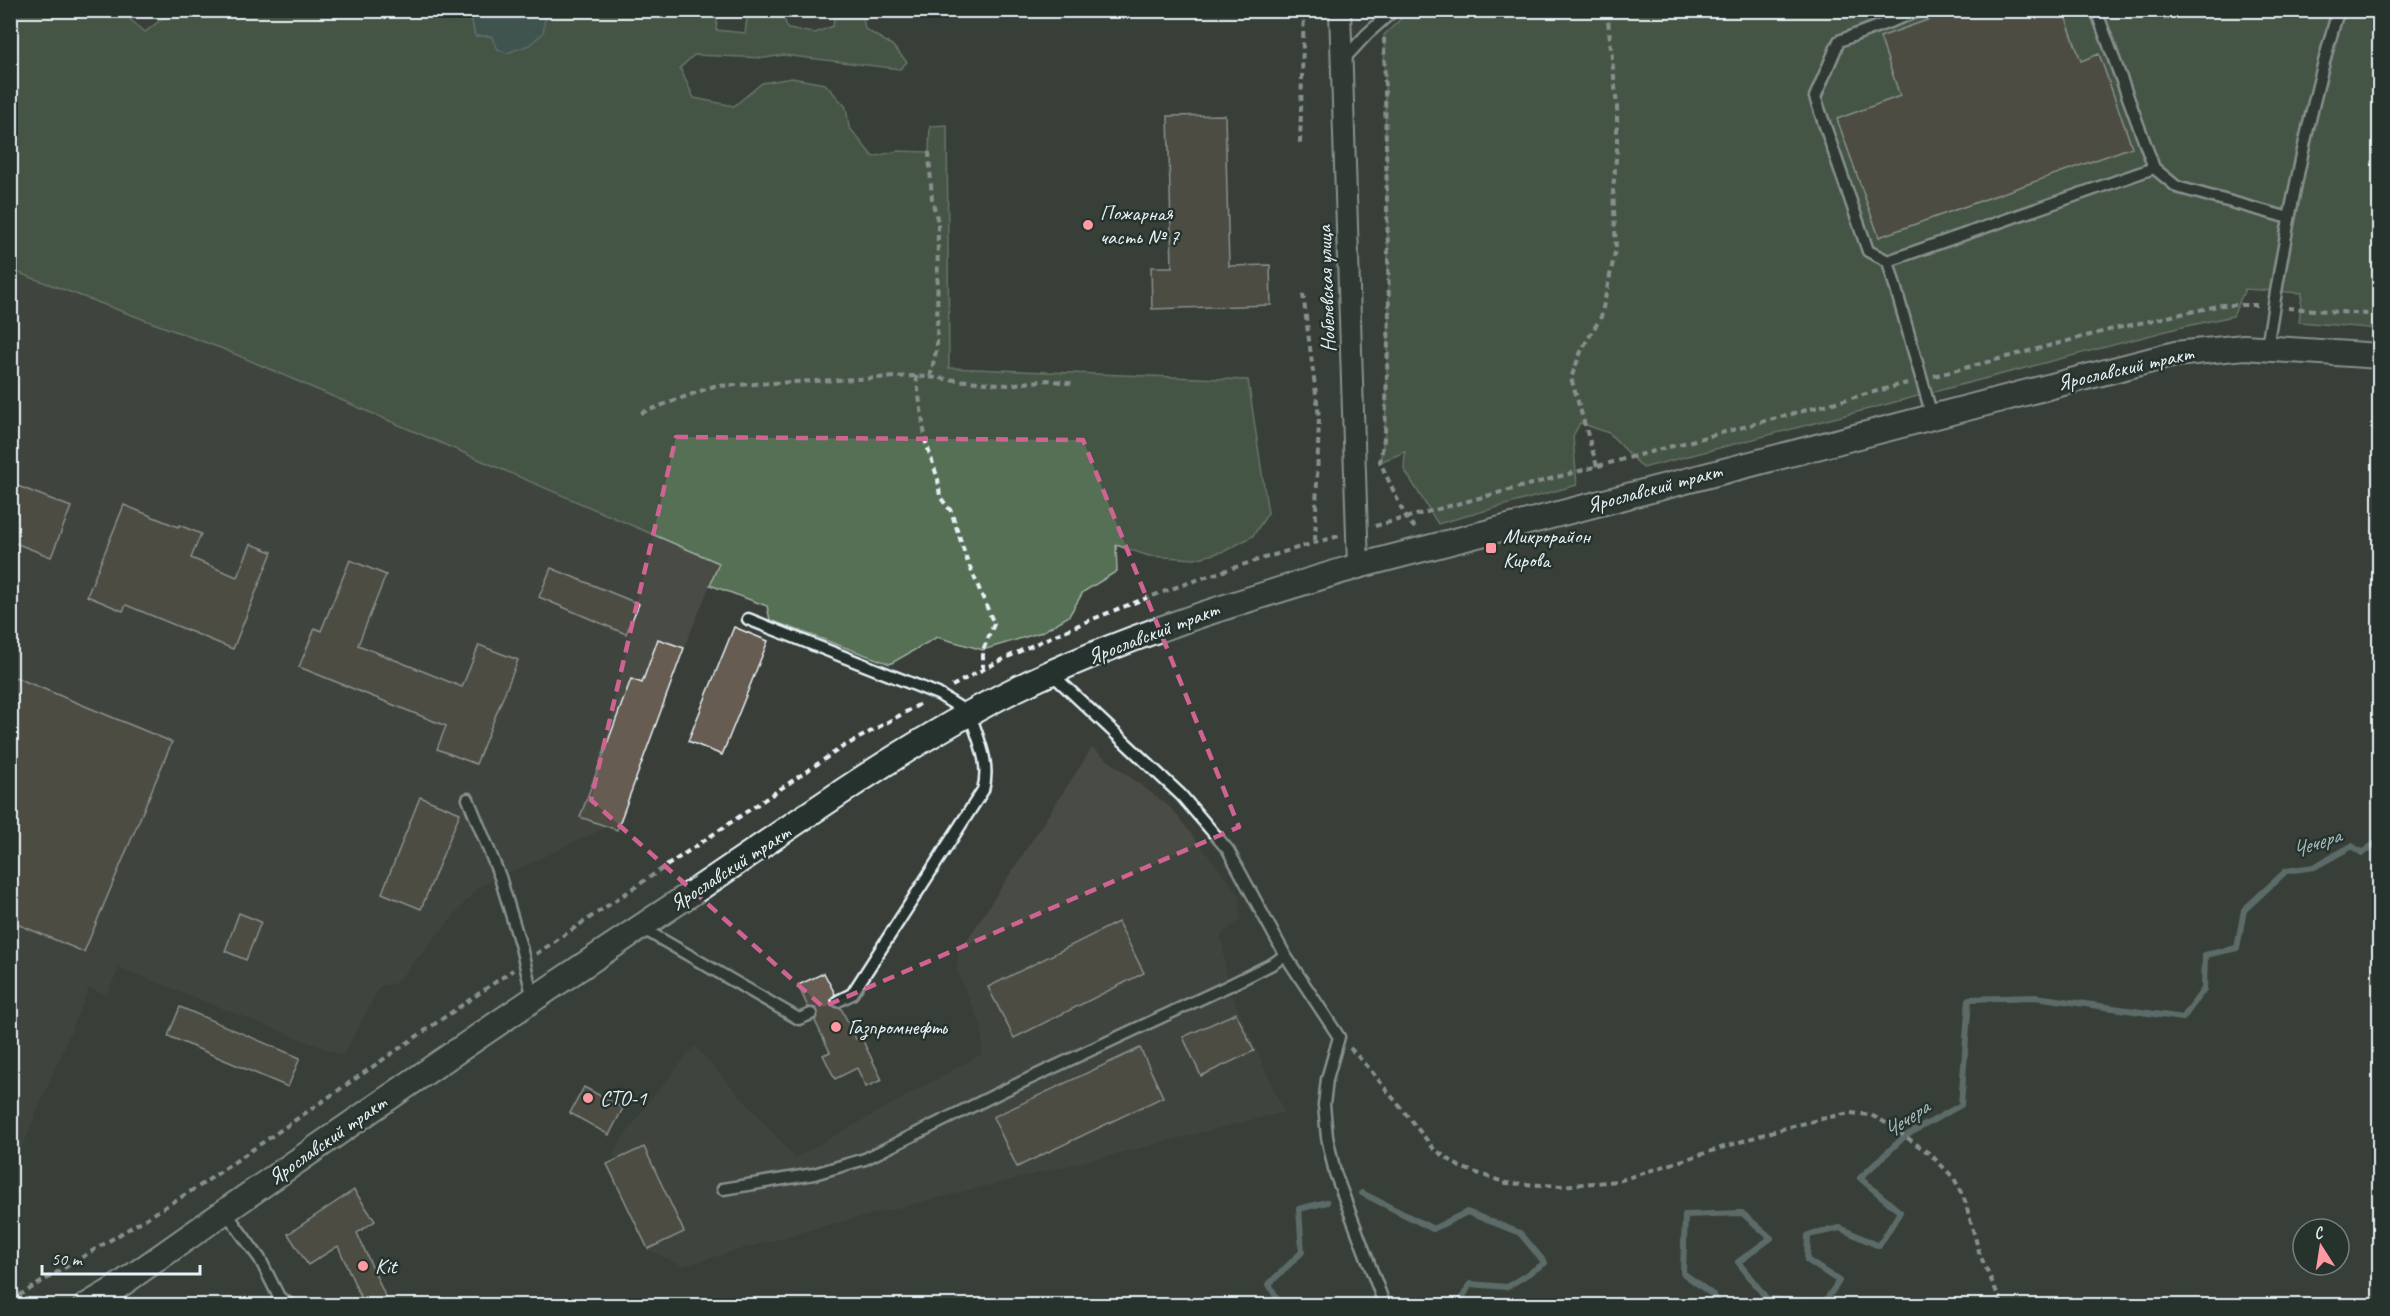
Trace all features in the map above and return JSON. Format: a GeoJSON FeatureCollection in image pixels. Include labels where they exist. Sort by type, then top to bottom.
{"type":"FeatureCollection","features":[{"type":"Feature","properties":{"kind":"street","name":"Нобелевская улица"},"geometry":{"type":"LineString","coordinates":[[1341,10],[1358,566]]}},
{"type":"Feature","properties":{"kind":"street","name":"Ярославский тракт"},"geometry":{"type":"LineString","coordinates":[[86,1305],[113,1290],[640,927],[917,744],[970,714],[1052,674],[1167,625],[1358,566],[2175,354],[2215,349],[2267,348],[2379,356]]}},
{"type":"Feature","properties":{"kind":"lane"},"geometry":{"type":"LineString","coordinates":[[1343,60],[1394,10]]}},
{"type":"Feature","properties":{"kind":"lane"},"geometry":{"type":"LineString","coordinates":[[1922,10],[1839,41],[1815,97],[1868,251],[1888,261],[2154,168]]}},
{"type":"Feature","properties":{"kind":"lane"},"geometry":{"type":"LineString","coordinates":[[2096,10],[2154,168],[2177,187],[2289,218]]}},
{"type":"Feature","properties":{"kind":"lane"},"geometry":{"type":"LineString","coordinates":[[2267,348],[2289,218],[2322,68],[2336,18],[2341,10]]}},
{"type":"Feature","properties":{"kind":"lane"},"geometry":{"type":"LineString","coordinates":[[1888,261],[1932,416]]}},
{"type":"Feature","properties":{"kind":"lane"},"geometry":{"type":"LineString","coordinates":[[748,619],[938,694],[970,714],[985,762],[987,778],[983,790],[852,994],[838,1001]]}},
{"type":"Feature","properties":{"kind":"lane"},"geometry":{"type":"LineString","coordinates":[[1052,674],[1181,795],[1228,850],[1285,955],[1339,1037],[1327,1079],[1324,1105],[1327,1137],[1335,1173],[1385,1305]]}},
{"type":"Feature","properties":{"kind":"lane"},"geometry":{"type":"LineString","coordinates":[[468,799],[500,877],[521,947],[533,1000]]}},
{"type":"Feature","properties":{"kind":"lane"},"geometry":{"type":"LineString","coordinates":[[640,927],[799,1019],[811,1014]]}},
{"type":"Feature","properties":{"kind":"lane"},"geometry":{"type":"LineString","coordinates":[[723,1189],[814,1174],[865,1159],[1005,1090],[1237,981],[1285,955]]}},
{"type":"Feature","properties":{"kind":"lane"},"geometry":{"type":"LineString","coordinates":[[225,1211],[260,1259],[279,1297],[292,1305]]}},
{"type":"Feature","properties":{"kind":"path"},"geometry":{"type":"LineString","coordinates":[[1300,143],[1304,10]]}},
{"type":"Feature","properties":{"kind":"path"},"geometry":{"type":"LineString","coordinates":[[1607,10],[1617,106],[1617,149],[1613,189],[1616,248],[1601,316],[1582,349],[1571,378],[1597,466],[2103,332],[2222,305],[2241,304],[2379,315]]}},
{"type":"Feature","properties":{"kind":"path"},"geometry":{"type":"LineString","coordinates":[[1380,462],[1385,433],[1389,312],[1384,35]]}},
{"type":"Feature","properties":{"kind":"path"},"geometry":{"type":"LineString","coordinates":[[929,152],[932,200],[938,222],[937,347],[930,378]]}},
{"type":"Feature","properties":{"kind":"path"},"geometry":{"type":"LineString","coordinates":[[1303,294],[1319,417],[1315,543]]}},
{"type":"Feature","properties":{"kind":"path"},"geometry":{"type":"LineString","coordinates":[[916,376],[926,443],[938,479],[940,497],[951,512],[967,560],[994,624],[983,650],[983,668]]}},
{"type":"Feature","properties":{"kind":"path"},"geometry":{"type":"LineString","coordinates":[[641,413],[714,386],[916,376],[945,380],[955,378],[1008,385],[1048,380],[1074,384]]}},
{"type":"Feature","properties":{"kind":"path"},"geometry":{"type":"LineString","coordinates":[[1339,1037],[1368,1067],[1434,1149],[1460,1167],[1506,1183],[1560,1186],[1618,1181],[1774,1131],[1850,1113],[1871,1115],[1888,1124],[1930,1154],[1954,1178],[1965,1201],[1980,1255],[2003,1305]]}},
{"type":"Feature","properties":{"kind":"highlighted area"},"geometry":{"type":"Polygon","coordinates":[[[676,437],[1083,440],[1239,827],[823,1007],[591,800],[676,437]]]}},
{"type":"Feature","properties":{"kind":"shaded area"},"geometry":{"type":"Polygon","coordinates":[[[11,270],[223,349],[719,563],[684,648],[617,830],[607,827],[478,887],[396,983],[380,986],[343,1056],[119,967],[107,995],[89,988],[11,1173],[11,270]]]}},
{"type":"Feature","properties":{"kind":"shaded area"},"geometry":{"type":"Polygon","coordinates":[[[1092,748],[1171,808],[1239,895],[1240,920],[1221,935],[1228,986],[1284,1112],[816,1228],[682,1266],[648,1249],[607,1164],[616,1160],[613,1153],[652,1098],[695,1046],[795,1158],[982,1054],[982,1027],[957,971],[958,954],[1092,748]]]}},
{"type":"Feature","properties":{"kind":"green space"},"geometry":{"type":"Polygon","coordinates":[[[10,11],[120,11],[145,32],[172,11],[470,11],[475,36],[491,36],[498,49],[545,19],[543,11],[718,11],[716,30],[745,33],[748,11],[781,11],[788,29],[815,33],[833,26],[835,11],[862,11],[865,29],[892,45],[907,62],[900,69],[783,55],[765,58],[694,55],[680,68],[694,98],[734,106],[762,83],[792,78],[825,84],[846,107],[849,127],[873,157],[897,151],[929,152],[930,126],[947,125],[949,368],[1248,380],[1268,513],[1253,536],[1225,551],[1195,559],[1149,556],[1116,545],[1117,571],[1083,592],[1069,616],[1042,632],[983,650],[937,637],[890,664],[770,620],[767,606],[710,585],[719,563],[223,349],[11,270],[10,11]]]}},
{"type":"Feature","properties":{"kind":"green space"},"geometry":{"type":"Polygon","coordinates":[[[1409,11],[2379,11],[2379,329],[2299,322],[2302,293],[2245,289],[2233,316],[2178,328],[1643,468],[1609,433],[1580,423],[1573,436],[1577,485],[1438,524],[1404,469],[1405,452],[1380,462],[1385,433],[1389,312],[1384,35],[1409,11]]]}},
{"type":"Feature","properties":{"kind":"water"},"geometry":{"type":"Polygon","coordinates":[[[470,11],[543,11],[545,19],[543,33],[529,45],[507,53],[498,49],[491,36],[475,36],[470,11]]]}},
{"type":"Feature","properties":{"kind":"building"},"geometry":{"type":"Polygon","coordinates":[[[1955,10],[2063,10],[2081,61],[2099,54],[2132,147],[1879,237],[1837,119],[1900,96],[1880,37],[1955,10]]]}},
{"type":"Feature","properties":{"kind":"building"},"geometry":{"type":"Polygon","coordinates":[[[1225,115],[1229,266],[1270,265],[1271,305],[1152,309],[1151,267],[1172,267],[1168,116],[1225,115]]]}},
{"type":"Feature","properties":{"kind":"building"},"geometry":{"type":"Polygon","coordinates":[[[10,483],[71,507],[51,557],[10,541],[10,483]]]}},
{"type":"Feature","properties":{"kind":"building"},"geometry":{"type":"Polygon","coordinates":[[[124,505],[201,534],[191,558],[237,577],[251,544],[272,552],[233,649],[126,605],[123,611],[87,596],[124,505]]]}},
{"type":"Feature","properties":{"kind":"building"},"geometry":{"type":"Polygon","coordinates":[[[350,560],[386,575],[358,645],[462,687],[479,645],[518,660],[476,764],[437,749],[446,726],[299,667],[315,628],[321,631],[350,560]]]}},
{"type":"Feature","properties":{"kind":"building"},"geometry":{"type":"Polygon","coordinates":[[[551,568],[639,604],[626,634],[539,597],[551,568]]]}},
{"type":"Feature","properties":{"kind":"building"},"geometry":{"type":"Polygon","coordinates":[[[734,627],[768,641],[722,755],[688,741],[734,627]]]}},
{"type":"Feature","properties":{"kind":"building"},"geometry":{"type":"Polygon","coordinates":[[[658,639],[684,648],[617,830],[580,817],[631,679],[642,683],[658,639]]]}},
{"type":"Feature","properties":{"kind":"building"},"geometry":{"type":"Polygon","coordinates":[[[10,675],[172,742],[84,952],[10,921],[10,675]]]}},
{"type":"Feature","properties":{"kind":"building"},"geometry":{"type":"Polygon","coordinates":[[[420,797],[460,813],[421,909],[382,893],[420,797]]]}},
{"type":"Feature","properties":{"kind":"building"},"geometry":{"type":"Polygon","coordinates":[[[239,913],[261,922],[246,960],[225,951],[239,913]]]}},
{"type":"Feature","properties":{"kind":"building"},"geometry":{"type":"Polygon","coordinates":[[[1118,922],[1144,973],[1014,1038],[988,987],[1118,922]]]}},
{"type":"Feature","properties":{"kind":"building"},"geometry":{"type":"Polygon","coordinates":[[[824,973],[835,994],[831,1000],[832,1005],[841,1008],[856,1039],[861,1037],[882,1080],[866,1087],[857,1068],[835,1079],[823,1055],[830,1052],[815,1021],[818,1012],[815,1008],[808,1007],[798,985],[824,973]]]}},
{"type":"Feature","properties":{"kind":"building"},"geometry":{"type":"Polygon","coordinates":[[[180,1007],[300,1058],[288,1087],[168,1036],[180,1007]]]}},
{"type":"Feature","properties":{"kind":"building"},"geometry":{"type":"Polygon","coordinates":[[[1236,1013],[1254,1051],[1201,1076],[1183,1037],[1236,1013]]]}},
{"type":"Feature","properties":{"kind":"building"},"geometry":{"type":"Polygon","coordinates":[[[1140,1048],[1163,1097],[1017,1167],[993,1117],[1140,1048]]]}},
{"type":"Feature","properties":{"kind":"building"},"geometry":{"type":"Polygon","coordinates":[[[584,1087],[623,1108],[609,1135],[570,1113],[584,1087]]]}},
{"type":"Feature","properties":{"kind":"building"},"geometry":{"type":"Polygon","coordinates":[[[644,1147],[684,1232],[648,1249],[607,1164],[644,1147]]]}},
{"type":"Feature","properties":{"kind":"building"},"geometry":{"type":"Polygon","coordinates":[[[354,1190],[375,1221],[357,1233],[386,1298],[369,1305],[364,1305],[338,1246],[308,1265],[288,1234],[354,1190]]]}},
{"type":"Feature","properties":{"kind":"waterway","name":"Чечера"},"geometry":{"type":"LineString","coordinates":[[1722,1306],[1713,1295],[1683,1273],[1685,1215],[1742,1213],[1771,1238],[1738,1262],[1767,1299],[1825,1302],[1839,1281],[1807,1260],[1808,1235],[1840,1228],[1879,1246],[1900,1212],[1860,1178],[1905,1136],[1961,1105],[1969,999],[2036,997],[2183,1018],[2204,989],[2205,955],[2237,948],[2244,910],[2286,871],[2314,867],[2352,846],[2362,853],[2380,840]]}},
{"type":"Feature","properties":{"kind":"waterway","name":"Чечера"},"geometry":{"type":"LineString","coordinates":[[1362,1193],[1433,1229],[1467,1212],[1520,1233],[1545,1263],[1507,1287],[1470,1284],[1458,1306]]}},
{"type":"Feature","properties":{"kind":"waterway","name":"Чечера"},"geometry":{"type":"LineString","coordinates":[[1281,1306],[1269,1284],[1302,1252],[1299,1209],[1327,1202]]}},
{"type":"Feature","properties":{"kind":"place","name":"Пожарная часть № 7"},"geometry":{"type":"Point","coordinates":[1088,225]}},
{"type":"Feature","properties":{"kind":"place","name":"Микрорайон Кирова"},"geometry":{"type":"Point","coordinates":[1491,548]}},
{"type":"Feature","properties":{"kind":"place","name":"Газпромнефть"},"geometry":{"type":"Point","coordinates":[836,1027]}},
{"type":"Feature","properties":{"kind":"place","name":"СТО-1"},"geometry":{"type":"Point","coordinates":[588,1098]}},
{"type":"Feature","properties":{"kind":"place","name":"Kit"},"geometry":{"type":"Point","coordinates":[363,1266]}}]}
